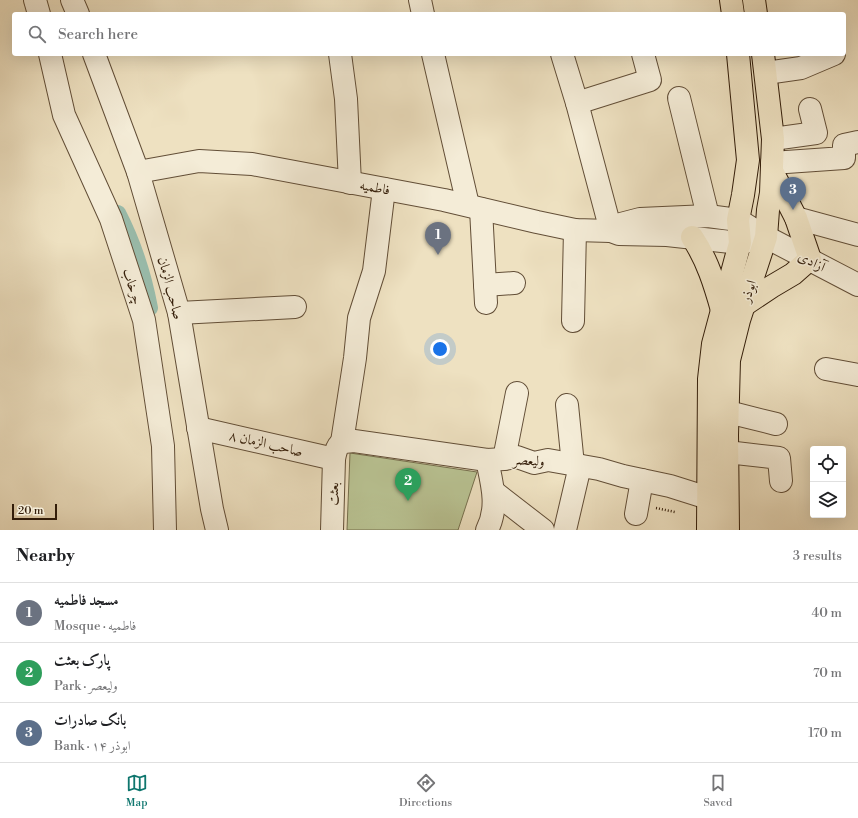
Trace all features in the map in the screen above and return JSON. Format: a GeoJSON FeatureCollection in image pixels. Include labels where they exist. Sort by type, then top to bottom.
{"type":"FeatureCollection","features":[{"type":"Feature","properties":{"kind":"main road"},"geometry":{"type":"LineString","coordinates":[[731,0],[733,12]]}},
{"type":"Feature","properties":{"kind":"main road"},"geometry":{"type":"LineString","coordinates":[[754,0],[756,12]]}},
{"type":"Feature","properties":{"kind":"main road","name":"ابوذر"},"geometry":{"type":"LineString","coordinates":[[728,530],[728,412],[720,358],[722,310],[740,243],[738,220],[744,195],[748,160],[738,56]]}},
{"type":"Feature","properties":{"kind":"main road","name":"ابوذر"},"geometry":{"type":"LineString","coordinates":[[708,530],[709,379],[744,305],[766,237],[771,193],[773,139],[764,64]]}},
{"type":"Feature","properties":{"kind":"main road"},"geometry":{"type":"LineString","coordinates":[[744,305],[771,286],[793,274],[810,259],[796,218],[772,168]]}},
{"type":"Feature","properties":{"kind":"main road"},"geometry":{"type":"LineString","coordinates":[[692,237],[698,246],[715,287],[722,310]]}},
{"type":"Feature","properties":{"kind":"street"},"geometry":{"type":"LineString","coordinates":[[35,0],[38,12]]}},
{"type":"Feature","properties":{"kind":"street"},"geometry":{"type":"LineString","coordinates":[[420,0],[423,12]]}},
{"type":"Feature","properties":{"kind":"street","name":"چرخاب"},"geometry":{"type":"LineString","coordinates":[[50,56],[64,115],[111,219],[144,320],[163,446],[164,530]]}},
{"type":"Feature","properties":{"kind":"street","name":"صاحب الزمان"},"geometry":{"type":"LineString","coordinates":[[96,56],[138,172],[179,313],[212,509],[217,530]]}},
{"type":"Feature","properties":{"kind":"street"},"geometry":{"type":"LineString","coordinates":[[340,56],[346,100],[350,183]]}},
{"type":"Feature","properties":{"kind":"street"},"geometry":{"type":"LineString","coordinates":[[434,56],[475,207],[485,294],[514,283]]}},
{"type":"Feature","properties":{"kind":"street"},"geometry":{"type":"LineString","coordinates":[[563,56],[611,231],[618,224],[640,219],[708,216],[738,220]]}},
{"type":"Feature","properties":{"kind":"street"},"geometry":{"type":"LineString","coordinates":[[576,103],[650,80],[644,56]]}},
{"type":"Feature","properties":{"kind":"street"},"geometry":{"type":"LineString","coordinates":[[764,64],[801,68],[829,56]]}},
{"type":"Feature","properties":{"kind":"street"},"geometry":{"type":"LineString","coordinates":[[679,98],[708,216]]}},
{"type":"Feature","properties":{"kind":"street"},"geometry":{"type":"LineString","coordinates":[[773,139],[816,133],[810,109]]}},
{"type":"Feature","properties":{"kind":"street"},"geometry":{"type":"LineString","coordinates":[[772,168],[844,158],[844,145],[858,142]]}},
{"type":"Feature","properties":{"kind":"street","name":"فاطمیه"},"geometry":{"type":"LineString","coordinates":[[138,172],[199,161],[252,164],[475,207],[575,230],[611,231],[618,234],[667,235],[740,243]]}},
{"type":"Feature","properties":{"kind":"street","name":"بعثت"},"geometry":{"type":"LineString","coordinates":[[332,530],[338,450],[355,358],[359,318],[374,271],[384,189]]}},
{"type":"Feature","properties":{"kind":"street"},"geometry":{"type":"LineString","coordinates":[[796,218],[858,235]]}},
{"type":"Feature","properties":{"kind":"street","name":"آزادی"},"geometry":{"type":"LineString","coordinates":[[738,220],[766,237],[858,285]]}},
{"type":"Feature","properties":{"kind":"street"},"geometry":{"type":"LineString","coordinates":[[573,321],[575,230]]}},
{"type":"Feature","properties":{"kind":"street"},"geometry":{"type":"LineString","coordinates":[[740,243],[766,237]]}},
{"type":"Feature","properties":{"kind":"street"},"geometry":{"type":"LineString","coordinates":[[179,313],[295,307]]}},
{"type":"Feature","properties":{"kind":"street"},"geometry":{"type":"LineString","coordinates":[[826,369],[858,375]]}},
{"type":"Feature","properties":{"kind":"street"},"geometry":{"type":"LineString","coordinates":[[487,530],[494,509],[496,460],[517,393]]}},
{"type":"Feature","properties":{"kind":"street"},"geometry":{"type":"LineString","coordinates":[[565,530],[576,465],[567,405]]}},
{"type":"Feature","properties":{"kind":"street"},"geometry":{"type":"LineString","coordinates":[[728,412],[776,424]]}},
{"type":"Feature","properties":{"kind":"street","name":"صاحب الزمان ۸"},"geometry":{"type":"LineString","coordinates":[[198,428],[338,450]]}},
{"type":"Feature","properties":{"kind":"street","name":"ولیعصر"},"geometry":{"type":"LineString","coordinates":[[338,450],[354,442],[496,460],[517,457],[534,463],[548,460],[670,486],[708,498]]}},
{"type":"Feature","properties":{"kind":"street"},"geometry":{"type":"LineString","coordinates":[[727,452],[779,458],[781,481]]}},
{"type":"Feature","properties":{"kind":"street"},"geometry":{"type":"LineString","coordinates":[[636,514],[642,480]]}},
{"type":"Feature","properties":{"kind":"street"},"geometry":{"type":"LineString","coordinates":[[494,492],[543,530]]}},
{"type":"Feature","properties":{"kind":"green space"},"geometry":{"type":"Polygon","coordinates":[[[350,453],[477,472],[458,530],[347,530],[350,453]]]}},
{"type":"Feature","properties":{"kind":"waterway"},"geometry":{"type":"LineString","coordinates":[[118,213],[137,259],[145,284],[150,308]]}},
{"type":"Feature","properties":{"kind":"place","name":"بانک صادرات"},"geometry":{"type":"Point","coordinates":[793,210]}},
{"type":"Feature","properties":{"kind":"place","name":"مسجد فاطمیه"},"geometry":{"type":"Point","coordinates":[438,255]}},
{"type":"Feature","properties":{"kind":"place","name":"پارک بعثت"},"geometry":{"type":"Point","coordinates":[408,501]}}]}
